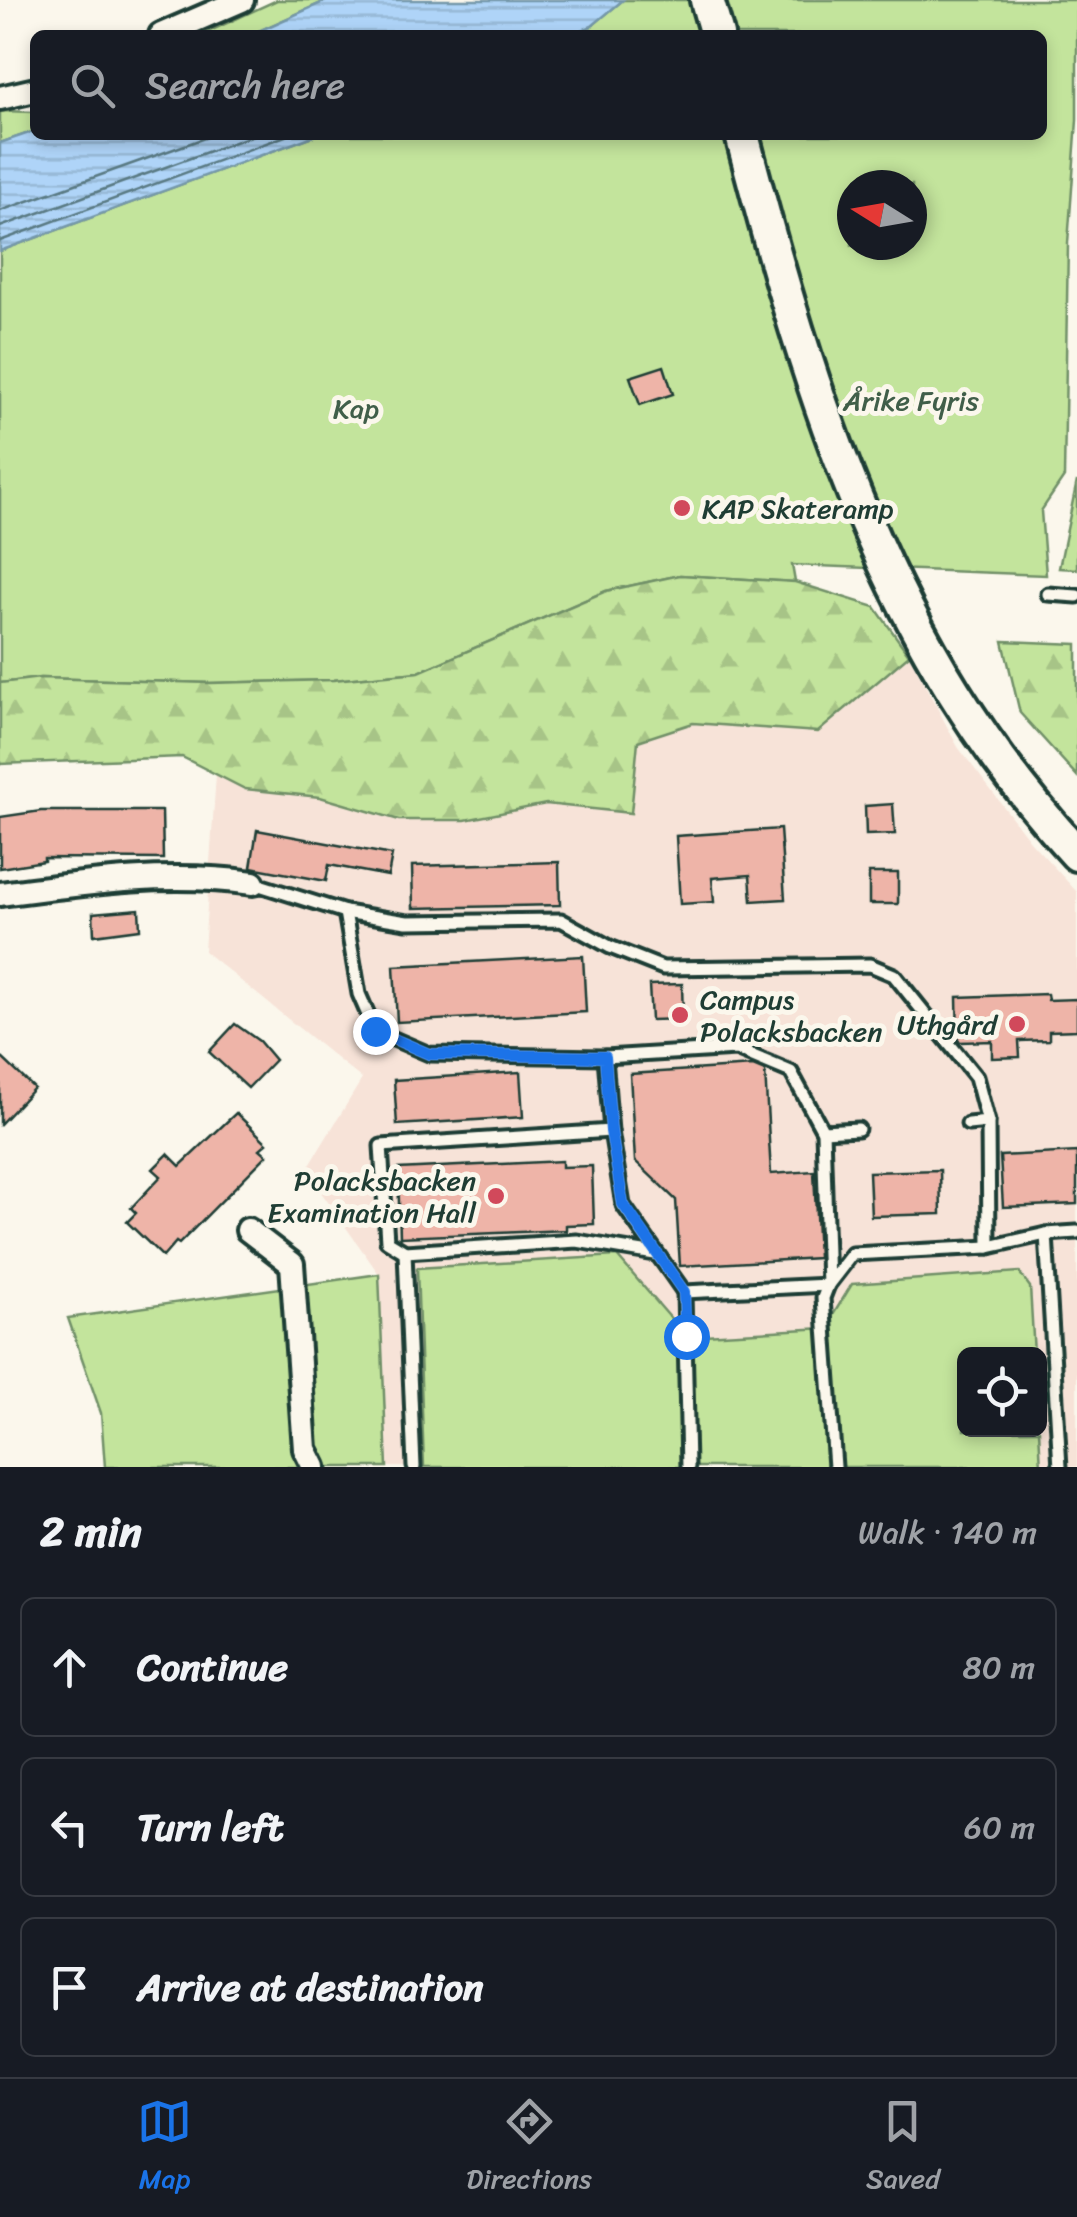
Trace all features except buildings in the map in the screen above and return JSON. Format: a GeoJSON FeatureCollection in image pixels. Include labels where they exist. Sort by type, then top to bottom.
{"type":"FeatureCollection","features":[{"type":"Feature","properties":{"kind":"main road"},"geometry":{"type":"LineString","coordinates":[[708,0],[715,30]]}},
{"type":"Feature","properties":{"kind":"main road"},"geometry":{"type":"LineString","coordinates":[[743,140],[818,404],[888,577],[979,731],[1077,854]]}},
{"type":"Feature","properties":{"kind":"street"},"geometry":{"type":"LineString","coordinates":[[173,30],[242,0]]}},
{"type":"Feature","properties":{"kind":"street"},"geometry":{"type":"LineString","coordinates":[[0,98],[30,91]]}},
{"type":"Feature","properties":{"kind":"street"},"geometry":{"type":"LineString","coordinates":[[0,894],[110,880],[208,877],[254,883]]}},
{"type":"Feature","properties":{"kind":"street"},"geometry":{"type":"LineString","coordinates":[[248,1230],[292,1264],[305,1449],[314,1467]]}},
{"type":"Feature","properties":{"kind":"lane"},"geometry":{"type":"LineString","coordinates":[[1048,594],[1077,596]]}},
{"type":"Feature","properties":{"kind":"lane"},"geometry":{"type":"LineString","coordinates":[[254,883],[345,912],[407,922],[560,920],[610,948],[663,968],[870,966],[894,976],[976,1077],[988,1122],[989,1247]]}},
{"type":"Feature","properties":{"kind":"lane"},"geometry":{"type":"LineString","coordinates":[[345,912],[359,994],[375,1031],[429,1054],[605,1057],[736,1050],[791,1072],[823,1131],[828,1285],[824,1298],[835,1467]]}},
{"type":"Feature","properties":{"kind":"lane"},"geometry":{"type":"LineString","coordinates":[[605,1057],[611,1131],[623,1204],[684,1292],[688,1467]]}},
{"type":"Feature","properties":{"kind":"lane"},"geometry":{"type":"LineString","coordinates":[[968,1124],[988,1122]]}},
{"type":"Feature","properties":{"kind":"lane"},"geometry":{"type":"LineString","coordinates":[[823,1131],[858,1129]]}},
{"type":"Feature","properties":{"kind":"lane"},"geometry":{"type":"LineString","coordinates":[[611,1131],[381,1146],[387,1241],[405,1252],[577,1241],[655,1254]]}},
{"type":"Feature","properties":{"kind":"lane"},"geometry":{"type":"LineString","coordinates":[[684,1292],[828,1285],[852,1254],[989,1247],[1046,1234],[1077,1232]]}},
{"type":"Feature","properties":{"kind":"lane"},"geometry":{"type":"LineString","coordinates":[[1046,1234],[1060,1467]]}},
{"type":"Feature","properties":{"kind":"lane"},"geometry":{"type":"LineString","coordinates":[[405,1252],[414,1467]]}},
{"type":"Feature","properties":{"kind":"shaded area","name":"Campus Polacksbacken"},"geometry":{"type":"Polygon","coordinates":[[[909,655],[958,747],[1030,841],[1077,892],[1077,1467],[387,1467],[379,1274],[306,1171],[362,1079],[204,951],[216,774],[245,789],[320,797],[399,820],[465,820],[546,804],[631,813],[638,742],[693,723],[818,732],[909,655]]]}},
{"type":"Feature","properties":{"kind":"green space"},"geometry":{"type":"Polygon","coordinates":[[[277,0],[328,0],[261,30],[212,30],[277,0]]]}},
{"type":"Feature","properties":{"kind":"green space","name":"Kap"},"geometry":{"type":"Polygon","coordinates":[[[623,0],[1077,0],[1077,120],[1068,243],[1064,477],[1041,511],[1046,575],[792,565],[795,582],[680,575],[606,591],[419,672],[333,680],[210,683],[40,678],[0,683],[0,251],[302,140],[1047,140],[1047,30],[582,30],[623,0]]]}},
{"type":"Feature","properties":{"kind":"green space"},"geometry":{"type":"Polygon","coordinates":[[[0,111],[30,112],[30,133],[0,143],[0,111]]]}},
{"type":"Feature","properties":{"kind":"green space"},"geometry":{"type":"Polygon","coordinates":[[[1077,481],[1077,569],[1059,568],[1077,481]]]}},
{"type":"Feature","properties":{"kind":"green space"},"geometry":{"type":"Polygon","coordinates":[[[680,575],[795,582],[875,607],[909,655],[818,732],[693,723],[638,741],[631,813],[546,804],[465,820],[399,820],[320,797],[245,789],[182,757],[0,764],[0,683],[40,678],[210,683],[333,680],[419,672],[606,591],[680,575]]]}},
{"type":"Feature","properties":{"kind":"green space"},"geometry":{"type":"Polygon","coordinates":[[[1003,641],[1077,644],[1077,776],[1020,713],[1003,641]]]}},
{"type":"Feature","properties":{"kind":"green space"},"geometry":{"type":"Polygon","coordinates":[[[617,1256],[686,1336],[825,1328],[852,1284],[1019,1272],[1030,1287],[1034,1347],[957,1347],[957,1437],[1039,1437],[1041,1467],[424,1467],[417,1268],[617,1256]]]}},
{"type":"Feature","properties":{"kind":"green space"},"geometry":{"type":"Polygon","coordinates":[[[379,1274],[387,1467],[105,1467],[101,1413],[68,1318],[379,1274]]]}},
{"type":"Feature","properties":{"kind":"water"},"geometry":{"type":"Polygon","coordinates":[[[328,0],[623,0],[582,30],[261,30],[328,0]]]}},
{"type":"Feature","properties":{"kind":"water"},"geometry":{"type":"Polygon","coordinates":[[[30,133],[30,140],[302,140],[0,251],[0,143],[30,133]]]}},
{"type":"Feature","properties":{"kind":"place","name":"KAP Skateramp"},"geometry":{"type":"Point","coordinates":[682,508]}},
{"type":"Feature","properties":{"kind":"place","name":"Campus Polacksbacken"},"geometry":{"type":"Point","coordinates":[680,1015]}},
{"type":"Feature","properties":{"kind":"place","name":"Uthgård"},"geometry":{"type":"Point","coordinates":[1017,1024]}},
{"type":"Feature","properties":{"kind":"place","name":"Polacksbacken Examination Hall"},"geometry":{"type":"Point","coordinates":[496,1196]}},
{"type":"Feature","properties":{"kind":"route"},"geometry":{"type":"LineString","coordinates":[[375,1031],[429,1054],[605,1057],[611,1131],[623,1204],[684,1292],[686,1336]]}},
{"type":"Feature","properties":{"kind":"park label","name":"Årike Fyris"},"geometry":{"type":"Point","coordinates":[911,400]}}]}
